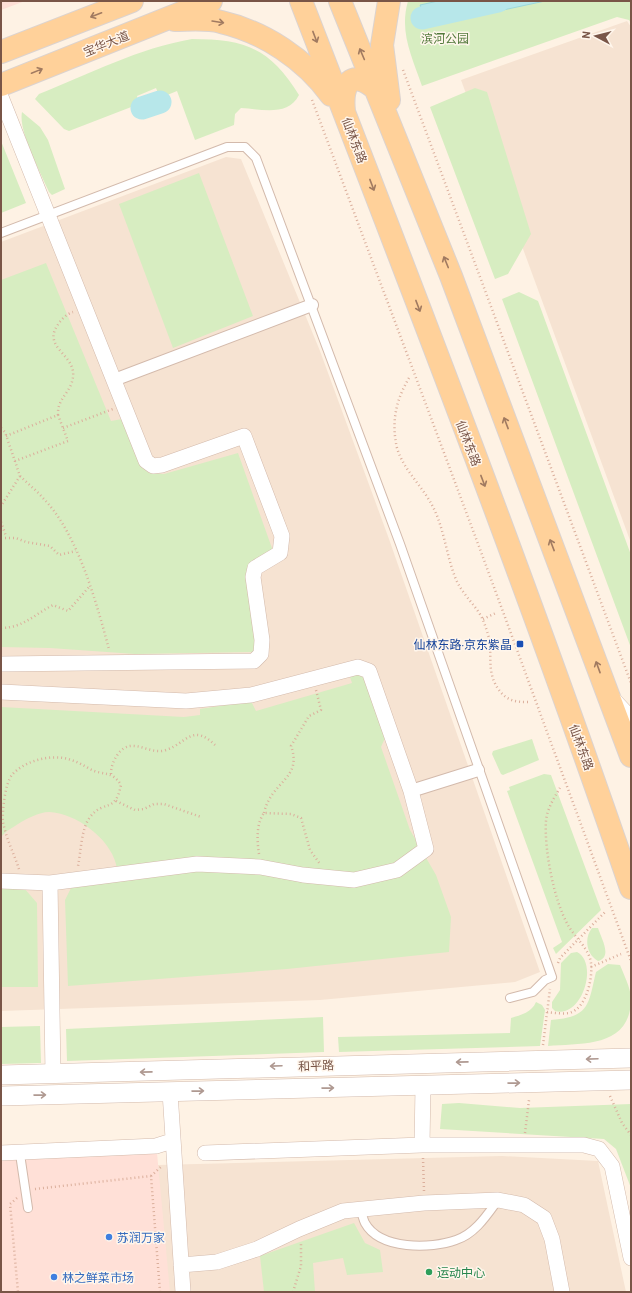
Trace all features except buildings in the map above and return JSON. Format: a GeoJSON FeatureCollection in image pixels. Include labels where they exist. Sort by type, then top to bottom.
{"type":"FeatureCollection","features":[{"type":"Feature","properties":{"kind":"main road"},"geometry":{"type":"LineString","coordinates":[[1,52],[132,1]]}},
{"type":"Feature","properties":{"kind":"main road","name":"宝华大道"},"geometry":{"type":"LineString","coordinates":[[1,85],[211,1]]}},
{"type":"Feature","properties":{"kind":"main road","name":"仙林东路"},"geometry":{"type":"LineString","coordinates":[[301,1],[524,590],[595,781],[631,888]]}},
{"type":"Feature","properties":{"kind":"main road"},"geometry":{"type":"LineString","coordinates":[[340,1],[393,129],[451,276],[631,756]]}},
{"type":"Feature","properties":{"kind":"main road"},"geometry":{"type":"LineString","coordinates":[[389,1],[382,45],[393,129]]}},
{"type":"Feature","properties":{"kind":"main road"},"geometry":{"type":"LineString","coordinates":[[166,19],[219,21],[256,33],[286,52],[318,78],[344,113]]}},
{"type":"Feature","properties":{"kind":"main road"},"geometry":{"type":"LineString","coordinates":[[344,113],[343,97],[349,82],[356,79],[362,79],[376,90]]}},
{"type":"Feature","properties":{"kind":"street"},"geometry":{"type":"LineString","coordinates":[[1,97],[146,461],[153,466],[162,465],[244,436],[282,536],[280,553],[255,568],[253,577],[262,640],[261,654],[254,661],[113,661],[1,664]]}},
{"type":"Feature","properties":{"kind":"street"},"geometry":{"type":"LineString","coordinates":[[114,380],[312,305]]}},
{"type":"Feature","properties":{"kind":"street"},"geometry":{"type":"LineString","coordinates":[[1,692],[186,701],[251,695],[358,667],[369,671],[410,791],[426,849],[397,870],[354,880],[318,876],[260,866],[197,864],[50,883],[1,881]]}},
{"type":"Feature","properties":{"kind":"street"},"geometry":{"type":"LineString","coordinates":[[608,694],[631,718]]}},
{"type":"Feature","properties":{"kind":"street"},"geometry":{"type":"LineString","coordinates":[[410,791],[478,770]]}},
{"type":"Feature","properties":{"kind":"street"},"geometry":{"type":"LineString","coordinates":[[50,883],[53,1074]]}},
{"type":"Feature","properties":{"kind":"street","name":"和平路"},"geometry":{"type":"LineString","coordinates":[[1,1075],[361,1064],[631,1058]]}},
{"type":"Feature","properties":{"kind":"street","name":"和平路"},"geometry":{"type":"LineString","coordinates":[[1,1096],[631,1080]]}},
{"type":"Feature","properties":{"kind":"street"},"geometry":{"type":"LineString","coordinates":[[422,1145],[423,1086]]}},
{"type":"Feature","properties":{"kind":"street"},"geometry":{"type":"LineString","coordinates":[[170,1092],[183,1292]]}},
{"type":"Feature","properties":{"kind":"street"},"geometry":{"type":"LineString","coordinates":[[1,1153],[20,1154],[156,1146],[172,1141]]}},
{"type":"Feature","properties":{"kind":"street"},"geometry":{"type":"LineString","coordinates":[[205,1153],[422,1145],[584,1145],[600,1149],[612,1166],[631,1258]]}},
{"type":"Feature","properties":{"kind":"street"},"geometry":{"type":"LineString","coordinates":[[181,1266],[217,1262],[257,1249],[299,1229],[343,1212],[424,1203],[498,1200],[524,1205],[544,1218],[552,1239],[562,1292]]}},
{"type":"Feature","properties":{"kind":"lane"},"geometry":{"type":"LineString","coordinates":[[1,233],[227,147],[245,148],[256,158],[400,544],[478,770],[552,977],[545,980],[533,992],[510,998]]}},
{"type":"Feature","properties":{"kind":"lane"},"geometry":{"type":"LineString","coordinates":[[20,1154],[28,1208]]}},
{"type":"Feature","properties":{"kind":"lane"},"geometry":{"type":"LineString","coordinates":[[360,1209],[365,1224],[379,1238],[398,1244],[428,1245],[457,1240],[480,1225],[498,1200]]}},
{"type":"Feature","properties":{"kind":"path"},"geometry":{"type":"LineString","coordinates":[[401,63],[631,683]]}},
{"type":"Feature","properties":{"kind":"path"},"geometry":{"type":"LineString","coordinates":[[310,95],[480,549],[631,961]]}},
{"type":"Feature","properties":{"kind":"path"},"geometry":{"type":"LineString","coordinates":[[15,461],[68,441],[58,415],[57,406],[71,387],[74,376],[73,366],[69,359],[54,344],[54,331],[59,323],[69,314],[85,308]]}},
{"type":"Feature","properties":{"kind":"path"},"geometry":{"type":"LineString","coordinates":[[409,378],[400,394],[395,411],[397,448],[403,462],[434,508],[455,578],[463,593],[483,619],[490,645],[490,666],[492,678],[507,698],[518,702],[528,702]]}},
{"type":"Feature","properties":{"kind":"path"},"geometry":{"type":"LineString","coordinates":[[63,428],[124,405]]}},
{"type":"Feature","properties":{"kind":"path"},"geometry":{"type":"LineString","coordinates":[[6,436],[58,415]]}},
{"type":"Feature","properties":{"kind":"path"},"geometry":{"type":"LineString","coordinates":[[1,428],[6,436],[20,476],[43,497],[59,518],[76,551],[90,587],[113,661]]}},
{"type":"Feature","properties":{"kind":"path"},"geometry":{"type":"LineString","coordinates":[[1,506],[20,476]]}},
{"type":"Feature","properties":{"kind":"path"},"geometry":{"type":"LineString","coordinates":[[1,522],[6,536]]}},
{"type":"Feature","properties":{"kind":"path"},"geometry":{"type":"LineString","coordinates":[[1,538],[6,536],[50,546],[59,555],[76,551]]}},
{"type":"Feature","properties":{"kind":"path"},"geometry":{"type":"LineString","coordinates":[[1,628],[9,628],[25,623],[53,605],[68,610],[90,587]]}},
{"type":"Feature","properties":{"kind":"path"},"geometry":{"type":"LineString","coordinates":[[483,619],[496,613]]}},
{"type":"Feature","properties":{"kind":"path"},"geometry":{"type":"LineString","coordinates":[[260,866],[258,828],[261,817],[264,813],[266,802],[272,792],[290,775],[295,757],[291,746],[309,716],[321,710],[318,696],[311,679]]}},
{"type":"Feature","properties":{"kind":"path"},"geometry":{"type":"LineString","coordinates":[[111,774],[111,766],[115,758],[126,746],[134,745],[154,750],[166,750],[184,738],[195,735],[206,736],[215,745]]}},
{"type":"Feature","properties":{"kind":"path"},"geometry":{"type":"LineString","coordinates":[[24,882],[3,822],[6,789],[10,776],[18,769],[32,762],[50,757],[68,759],[83,764],[91,770],[111,774],[121,785],[115,803],[96,811],[89,818],[85,827],[76,879]]}},
{"type":"Feature","properties":{"kind":"path"},"geometry":{"type":"LineString","coordinates":[[547,1012],[569,1013],[577,1009],[582,1003],[588,990],[591,967],[585,949],[568,925],[556,898],[548,854],[546,821],[549,807],[560,788]]}},
{"type":"Feature","properties":{"kind":"path"},"geometry":{"type":"LineString","coordinates":[[116,800],[135,810],[144,809],[154,804],[164,804],[201,817]]}},
{"type":"Feature","properties":{"kind":"path"},"geometry":{"type":"LineString","coordinates":[[264,813],[275,812],[291,814],[301,818],[310,850],[320,863],[318,876]]}},
{"type":"Feature","properties":{"kind":"path"},"geometry":{"type":"LineString","coordinates":[[591,967],[621,954]]}},
{"type":"Feature","properties":{"kind":"path"},"geometry":{"type":"LineString","coordinates":[[610,1096],[622,1123],[631,1135]]}},
{"type":"Feature","properties":{"kind":"path"},"geometry":{"type":"LineString","coordinates":[[524,1145],[529,1100]]}},
{"type":"Feature","properties":{"kind":"path"},"geometry":{"type":"LineString","coordinates":[[422,1145],[424,1203]]}},
{"type":"Feature","properties":{"kind":"path"},"geometry":{"type":"LineString","coordinates":[[18,1292],[10,1204],[25,1190],[150,1176],[160,1292]]}},
{"type":"Feature","properties":{"kind":"path"},"geometry":{"type":"LineString","coordinates":[[293,1292],[301,1266],[302,1248],[299,1229]]}},
{"type":"Feature","properties":{"kind":"shaded area"},"geometry":{"type":"Polygon","coordinates":[[[1,1],[25,1],[1,10],[1,1]]]}},
{"type":"Feature","properties":{"kind":"shaded area"},"geometry":{"type":"Polygon","coordinates":[[[627,21],[631,27],[631,543],[461,80],[627,21]]]}},
{"type":"Feature","properties":{"kind":"shaded area"},"geometry":{"type":"Polygon","coordinates":[[[226,157],[241,159],[320,351],[389,539],[540,972],[515,982],[320,1000],[1,1011],[1,242],[226,157]]]}},
{"type":"Feature","properties":{"kind":"shaded area"},"geometry":{"type":"Polygon","coordinates":[[[157,1153],[170,1292],[1,1292],[1,1155],[157,1153]]]}},
{"type":"Feature","properties":{"kind":"shaded area"},"geometry":{"type":"Polygon","coordinates":[[[502,1156],[598,1161],[626,1292],[1,1292],[1,1169],[502,1156]]]}},
{"type":"Feature","properties":{"kind":"green space","name":"滨河公园"},"geometry":{"type":"Polygon","coordinates":[[[408,1],[631,1],[631,23],[629,20],[617,17],[422,86],[411,55],[406,34],[405,23],[408,1]]]}},
{"type":"Feature","properties":{"kind":"green space"},"geometry":{"type":"Polygon","coordinates":[[[192,39],[228,41],[255,50],[267,57],[278,67],[289,79],[299,95],[294,102],[281,109],[265,110],[241,108],[235,114],[234,125],[195,140],[177,91],[160,98],[156,88],[137,96],[139,104],[69,131],[64,129],[35,99],[39,94],[114,62],[172,43],[192,39]]]}},
{"type":"Feature","properties":{"kind":"green space"},"geometry":{"type":"Polygon","coordinates":[[[475,88],[487,92],[531,234],[508,274],[495,279],[430,107],[475,88]]]}},
{"type":"Feature","properties":{"kind":"green space"},"geometry":{"type":"Polygon","coordinates":[[[22,112],[40,127],[48,140],[65,189],[52,195],[49,192],[36,163],[23,130],[22,112]]]}},
{"type":"Feature","properties":{"kind":"green space"},"geometry":{"type":"Polygon","coordinates":[[[1,141],[26,203],[1,213],[1,141]]]}},
{"type":"Feature","properties":{"kind":"green space"},"geometry":{"type":"Polygon","coordinates":[[[199,173],[253,316],[173,348],[119,204],[199,173]]]}},
{"type":"Feature","properties":{"kind":"green space"},"geometry":{"type":"Polygon","coordinates":[[[46,263],[111,421],[122,419],[141,466],[149,473],[164,474],[238,453],[273,551],[253,563],[257,646],[253,652],[135,654],[50,648],[1,647],[1,280],[46,263]]]}},
{"type":"Feature","properties":{"kind":"green space"},"geometry":{"type":"Polygon","coordinates":[[[519,292],[538,301],[631,555],[631,648],[502,299],[519,292]]]}},
{"type":"Feature","properties":{"kind":"green space"},"geometry":{"type":"Polygon","coordinates":[[[358,673],[365,678],[385,738],[381,747],[410,830],[436,875],[451,917],[449,952],[287,969],[68,986],[65,900],[72,886],[118,879],[116,864],[112,854],[99,836],[80,822],[59,813],[45,812],[33,816],[11,828],[1,837],[1,707],[184,717],[200,715],[200,709],[251,701],[256,711],[352,683],[349,674],[358,673]]]}},
{"type":"Feature","properties":{"kind":"green space"},"geometry":{"type":"Polygon","coordinates":[[[532,739],[539,760],[503,775],[501,774],[492,754],[493,751],[532,739]]]}},
{"type":"Feature","properties":{"kind":"green space"},"geometry":{"type":"Polygon","coordinates":[[[544,774],[551,775],[601,910],[556,954],[553,948],[562,942],[507,791],[510,790],[509,787],[544,774]]]}},
{"type":"Feature","properties":{"kind":"green space"},"geometry":{"type":"Polygon","coordinates":[[[1,887],[24,888],[37,903],[38,987],[1,987],[1,887]]]}},
{"type":"Feature","properties":{"kind":"green space"},"geometry":{"type":"Polygon","coordinates":[[[592,928],[598,928],[605,947],[605,956],[598,961],[591,954],[587,941],[589,932],[592,928]]]}},
{"type":"Feature","properties":{"kind":"green space"},"geometry":{"type":"Polygon","coordinates":[[[577,952],[583,958],[587,967],[587,978],[584,989],[580,999],[573,1007],[565,1011],[555,1011],[552,1008],[552,1002],[560,990],[561,963],[571,953],[577,952]]]}},
{"type":"Feature","properties":{"kind":"green space"},"geometry":{"type":"Polygon","coordinates":[[[608,964],[620,965],[627,981],[631,997],[629,1014],[623,1026],[614,1034],[603,1040],[590,1043],[548,1046],[551,1020],[573,1016],[580,1012],[589,1001],[596,972],[608,964]]]}},
{"type":"Feature","properties":{"kind":"green space"},"geometry":{"type":"Polygon","coordinates":[[[536,1002],[542,1005],[545,1010],[540,1046],[339,1052],[338,1037],[510,1033],[511,1018],[529,1011],[536,1002]]]}},
{"type":"Feature","properties":{"kind":"green space"},"geometry":{"type":"Polygon","coordinates":[[[323,1017],[324,1052],[67,1061],[66,1029],[323,1017]]]}},
{"type":"Feature","properties":{"kind":"green space"},"geometry":{"type":"Polygon","coordinates":[[[40,1026],[41,1063],[1,1064],[1,1027],[40,1026]]]}},
{"type":"Feature","properties":{"kind":"green space"},"geometry":{"type":"Polygon","coordinates":[[[459,1103],[520,1108],[631,1104],[631,1188],[616,1149],[604,1139],[440,1129],[442,1104],[459,1103]]]}},
{"type":"Feature","properties":{"kind":"green space"},"geometry":{"type":"Polygon","coordinates":[[[354,1223],[365,1243],[380,1250],[383,1272],[347,1275],[343,1258],[313,1263],[315,1292],[264,1292],[260,1256],[354,1223]]]}},
{"type":"Feature","properties":{"kind":"water"},"geometry":{"type":"Polygon","coordinates":[[[438,1],[545,1],[429,26],[420,5],[438,1]]]}},
{"type":"Feature","properties":{"kind":"waterway"},"geometry":{"type":"LineString","coordinates":[[422,18],[498,1]]}},
{"type":"Feature","properties":{"kind":"waterway"},"geometry":{"type":"LineString","coordinates":[[142,108],[160,102]]}},
{"type":"Feature","properties":{"kind":"place","name":"仙林东路·京东紫晶"},"geometry":{"type":"Point","coordinates":[520,644]}},
{"type":"Feature","properties":{"kind":"place","name":"苏润万家"},"geometry":{"type":"Point","coordinates":[109,1237]}},
{"type":"Feature","properties":{"kind":"place","name":"运动中心"},"geometry":{"type":"Point","coordinates":[429,1272]}},
{"type":"Feature","properties":{"kind":"place","name":"林之鲜菜市场"},"geometry":{"type":"Point","coordinates":[54,1277]}}]}
